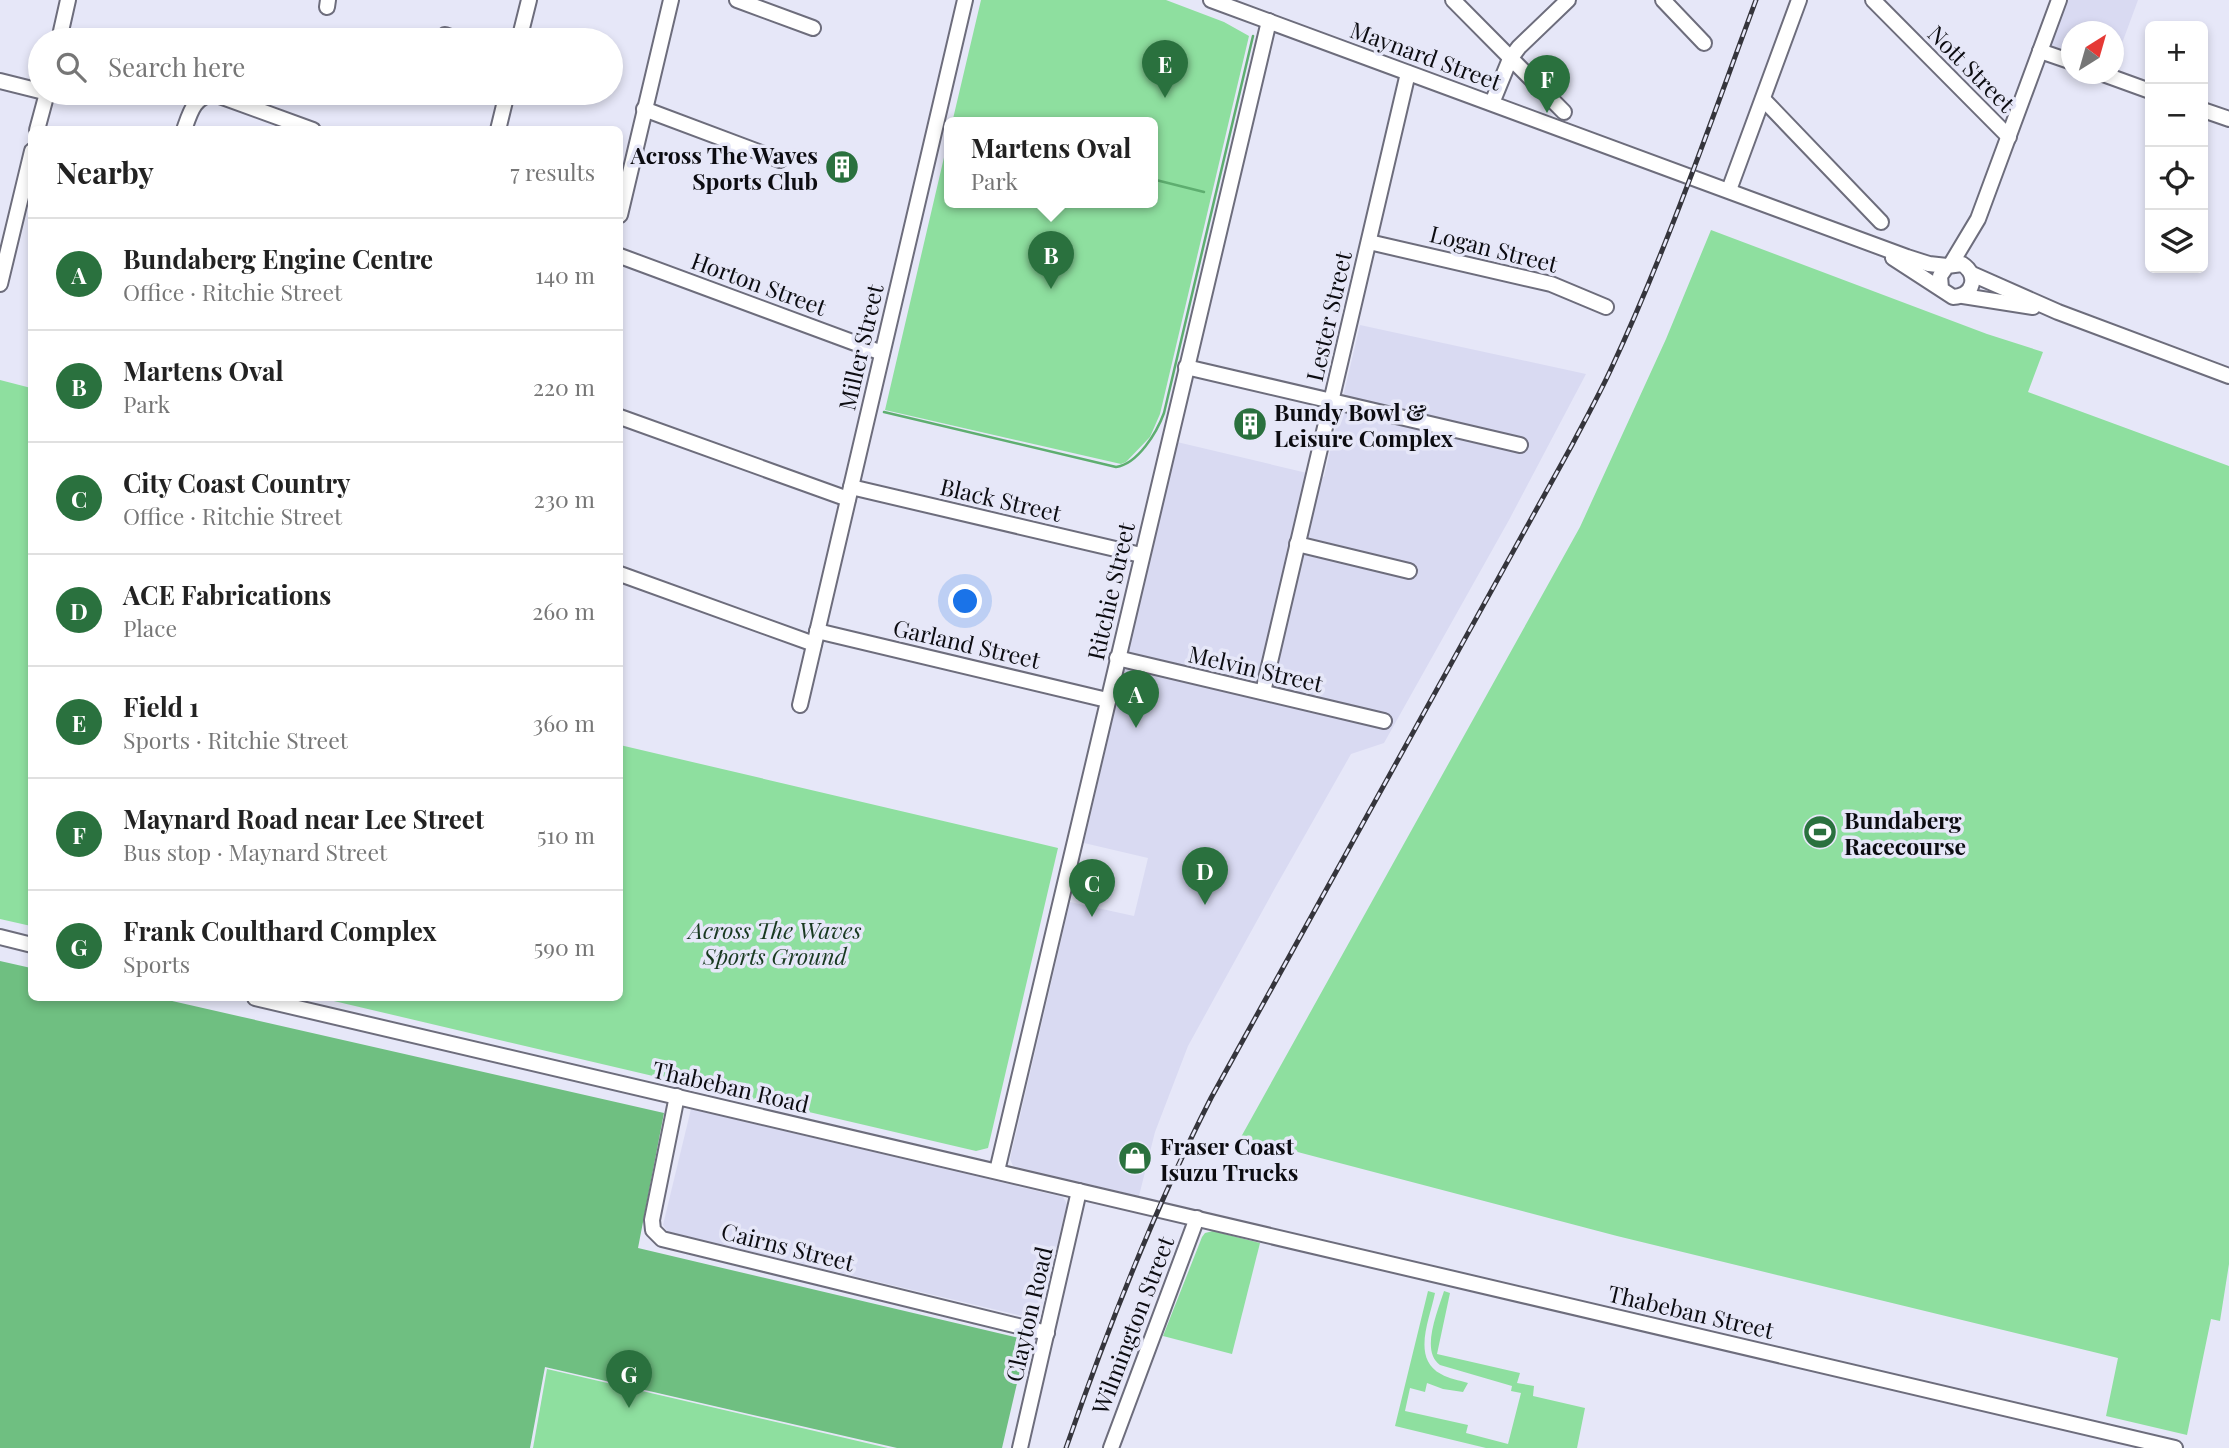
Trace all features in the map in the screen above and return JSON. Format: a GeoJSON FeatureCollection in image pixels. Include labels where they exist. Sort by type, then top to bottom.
{"type":"FeatureCollection","features":[{"type":"Feature","properties":{"kind":"street"},"geometry":{"type":"LineString","coordinates":[[62,28],[68,0]]}},
{"type":"Feature","properties":{"kind":"street"},"geometry":{"type":"LineString","coordinates":[[522,28],[529,0]]}},
{"type":"Feature","properties":{"kind":"street"},"geometry":{"type":"LineString","coordinates":[[623,202],[671,0]]}},
{"type":"Feature","properties":{"kind":"street"},"geometry":{"type":"LineString","coordinates":[[737,0],[813,28]]}},
{"type":"Feature","properties":{"kind":"street","name":"Miller Street"},"geometry":{"type":"LineString","coordinates":[[800,705],[965,0]]}},
{"type":"Feature","properties":{"kind":"street","name":"Maynard Street"},"geometry":{"type":"LineString","coordinates":[[1211,0],[1862,241],[1929,264],[1949,265]]}},
{"type":"Feature","properties":{"kind":"street"},"geometry":{"type":"LineString","coordinates":[[1452,0],[1564,112]]}},
{"type":"Feature","properties":{"kind":"street"},"geometry":{"type":"LineString","coordinates":[[1492,103],[1510,59],[1568,0]]}},
{"type":"Feature","properties":{"kind":"street"},"geometry":{"type":"LineString","coordinates":[[1662,0],[1704,43]]}},
{"type":"Feature","properties":{"kind":"street"},"geometry":{"type":"LineString","coordinates":[[1729,190],[1799,0]]}},
{"type":"Feature","properties":{"kind":"street","name":"Nott Street"},"geometry":{"type":"LineString","coordinates":[[1873,0],[2009,137]]}},
{"type":"Feature","properties":{"kind":"street"},"geometry":{"type":"LineString","coordinates":[[1963,296],[1972,287],[1970,252],[1978,219],[2059,0]]}},
{"type":"Feature","properties":{"kind":"street","name":"Ritchie Street"},"geometry":{"type":"LineString","coordinates":[[997,1171],[1269,21]]}},
{"type":"Feature","properties":{"kind":"street"},"geometry":{"type":"LineString","coordinates":[[2040,51],[2061,58]]}},
{"type":"Feature","properties":{"kind":"street","name":"Lester Street"},"geometry":{"type":"LineString","coordinates":[[1263,692],[1408,73]]}},
{"type":"Feature","properties":{"kind":"street"},"geometry":{"type":"LineString","coordinates":[[0,81],[28,87]]}},
{"type":"Feature","properties":{"kind":"street"},"geometry":{"type":"LineString","coordinates":[[2124,82],[2145,89]]}},
{"type":"Feature","properties":{"kind":"street"},"geometry":{"type":"LineString","coordinates":[[1763,99],[1881,222]]}},
{"type":"Feature","properties":{"kind":"street"},"geometry":{"type":"LineString","coordinates":[[38,126],[44,105]]}},
{"type":"Feature","properties":{"kind":"street"},"geometry":{"type":"LineString","coordinates":[[186,126],[194,105]]}},
{"type":"Feature","properties":{"kind":"street"},"geometry":{"type":"LineString","coordinates":[[244,105],[302,126]]}},
{"type":"Feature","properties":{"kind":"street"},"geometry":{"type":"LineString","coordinates":[[499,126],[504,105]]}},
{"type":"Feature","properties":{"kind":"street"},"geometry":{"type":"LineString","coordinates":[[644,109],[780,160]]}},
{"type":"Feature","properties":{"kind":"street"},"geometry":{"type":"LineString","coordinates":[[2208,112],[2229,119]]}},
{"type":"Feature","properties":{"kind":"street"},"geometry":{"type":"LineString","coordinates":[[0,284],[28,164]]}},
{"type":"Feature","properties":{"kind":"street"},"geometry":{"type":"LineString","coordinates":[[1978,219],[1940,276],[1941,288],[1949,296],[2058,312]]}},
{"type":"Feature","properties":{"kind":"street","name":"Maynard Street"},"geometry":{"type":"LineString","coordinates":[[1862,241],[1941,288]]}},
{"type":"Feature","properties":{"kind":"street","name":"Logan Street"},"geometry":{"type":"LineString","coordinates":[[1368,242],[1551,284],[1605,307]]}},
{"type":"Feature","properties":{"kind":"street","name":"Horton Street"},"geometry":{"type":"LineString","coordinates":[[623,257],[883,353]]}},
{"type":"Feature","properties":{"kind":"street"},"geometry":{"type":"LineString","coordinates":[[1949,265],[1962,264],[1971,273],[2058,312],[2229,376]]}},
{"type":"Feature","properties":{"kind":"street"},"geometry":{"type":"LineString","coordinates":[[1186,367],[1520,445]]}},
{"type":"Feature","properties":{"kind":"street","name":"Black Street"},"geometry":{"type":"LineString","coordinates":[[623,418],[850,493],[1141,555]]}},
{"type":"Feature","properties":{"kind":"street"},"geometry":{"type":"LineString","coordinates":[[1297,544],[1409,571]]}},
{"type":"Feature","properties":{"kind":"street","name":"Garland Street"},"geometry":{"type":"LineString","coordinates":[[623,575],[816,638],[1107,700]]}},
{"type":"Feature","properties":{"kind":"street","name":"Melvin Street"},"geometry":{"type":"LineString","coordinates":[[1117,658],[1384,722]]}},
{"type":"Feature","properties":{"kind":"street"},"geometry":{"type":"LineString","coordinates":[[0,937],[28,944]]}},
{"type":"Feature","properties":{"kind":"street","name":"Thabeban Road"},"geometry":{"type":"LineString","coordinates":[[269,1001],[1197,1218]]}},
{"type":"Feature","properties":{"kind":"street","name":"Cairns Street"},"geometry":{"type":"LineString","coordinates":[[677,1097],[652,1220],[653,1230],[662,1240],[1047,1333]]}},
{"type":"Feature","properties":{"kind":"street","name":"Clayton Road"},"geometry":{"type":"LineString","coordinates":[[1020,1448],[1079,1191]]}},
{"type":"Feature","properties":{"kind":"street","name":"Wilmington Street"},"geometry":{"type":"LineString","coordinates":[[1111,1448],[1197,1218]]}},
{"type":"Feature","properties":{"kind":"street","name":"Thabeban Street"},"geometry":{"type":"LineString","coordinates":[[1197,1218],[2175,1448]]}},
{"type":"Feature","properties":{"kind":"shaded area"},"geometry":{"type":"Polygon","coordinates":[[[2060,0],[2138,0],[2124,38],[2124,21],[2061,21],[2061,57],[2042,50],[2060,0]]]}},
{"type":"Feature","properties":{"kind":"shaded area"},"geometry":{"type":"Polygon","coordinates":[[[1360,325],[1586,374],[1509,520],[1384,743],[1351,754],[1188,1046],[1155,1132],[1139,1196],[1013,1166],[1010,1159],[1070,902],[1134,916],[1148,858],[1084,843],[1177,442],[1324,477],[1360,325]]]}},
{"type":"Feature","properties":{"kind":"shaded area"},"geometry":{"type":"Polygon","coordinates":[[[691,1109],[1063,1197],[1067,1204],[1039,1320],[668,1232],[663,1225],[691,1109]]]}},
{"type":"Feature","properties":{"kind":"green space"},"geometry":{"type":"Polygon","coordinates":[[[981,0],[1166,0],[1224,22],[1249,36],[1160,414],[1150,437],[1126,462],[1121,464],[885,410],[944,157],[944,208],[1158,208],[1158,117],[953,117],[981,0]]]}},
{"type":"Feature","properties":{"kind":"green space","name":"Bundaberg Racecourse"},"geometry":{"type":"Polygon","coordinates":[[[1711,230],[1987,334],[2043,352],[2028,392],[2229,466],[2229,1264],[2220,1321],[2211,1319],[2187,1435],[2106,1416],[2118,1358],[1617,1236],[1241,1137],[1580,527],[1666,339],[1711,230]]]}},
{"type":"Feature","properties":{"kind":"green space"},"geometry":{"type":"Polygon","coordinates":[[[0,380],[28,387],[28,925],[0,919],[0,380]]]}},
{"type":"Feature","properties":{"kind":"green space","name":"Across The Waves Sports Ground"},"geometry":{"type":"Polygon","coordinates":[[[623,746],[1058,848],[988,1148],[976,1151],[796,1109],[799,1100],[788,1097],[785,1107],[334,1001],[623,1001],[623,746]]]}},
{"type":"Feature","properties":{"kind":"green space"},"geometry":{"type":"Polygon","coordinates":[[[0,961],[28,967],[28,1001],[172,1001],[664,1113],[638,1248],[1027,1340],[1002,1448],[897,1448],[545,1367],[530,1448],[0,1448],[0,961]]]}},
{"type":"Feature","properties":{"kind":"green space"},"geometry":{"type":"Polygon","coordinates":[[[1213,1231],[1260,1243],[1232,1354],[1163,1336],[1202,1237],[1213,1231]]]}},
{"type":"Feature","properties":{"kind":"green space"},"geometry":{"type":"Polygon","coordinates":[[[1428,1291],[1435,1293],[1425,1337],[1427,1358],[1432,1367],[1441,1374],[1468,1383],[1463,1392],[1427,1383],[1425,1392],[1410,1388],[1405,1411],[1468,1425],[1466,1433],[1508,1444],[1521,1393],[1511,1391],[1512,1386],[1440,1365],[1434,1359],[1431,1350],[1432,1330],[1444,1291],[1450,1293],[1437,1354],[1520,1373],[1517,1383],[1534,1386],[1533,1396],[1585,1408],[1577,1448],[1486,1448],[1395,1426],[1428,1291]]]}},
{"type":"Feature","properties":{"kind":"green space"},"geometry":{"type":"Polygon","coordinates":[[[547,1369],[888,1448],[533,1448],[547,1369]]]}},
{"type":"Feature","properties":{"kind":"waterway"},"geometry":{"type":"LineString","coordinates":[[884,412],[1116,467],[1124,465],[1139,454],[1152,438],[1164,413],[1253,36]]}},
{"type":"Feature","properties":{"kind":"waterway"},"geometry":{"type":"LineString","coordinates":[[1158,180],[1204,192]]}},
{"type":"Feature","properties":{"kind":"railway"},"geometry":{"type":"LineString","coordinates":[[1066,1448],[1132,1270],[1211,1098],[1606,379],[1669,232],[1756,0]]}},
{"type":"Feature","properties":{"kind":"place","name":"Field 1"},"geometry":{"type":"Point","coordinates":[1165,98]}},
{"type":"Feature","properties":{"kind":"place","name":"Maynard Road near Lee Street"},"geometry":{"type":"Point","coordinates":[1547,113]}},
{"type":"Feature","properties":{"kind":"place","name":"Across The Waves Sports Club"},"geometry":{"type":"Point","coordinates":[842,167]}},
{"type":"Feature","properties":{"kind":"place","name":"Martens Oval"},"geometry":{"type":"Point","coordinates":[1051,289]}},
{"type":"Feature","properties":{"kind":"place","name":"Bundy Bowl & Leisure Complex"},"geometry":{"type":"Point","coordinates":[1250,424]}},
{"type":"Feature","properties":{"kind":"place","name":"Bundaberg Engine Centre"},"geometry":{"type":"Point","coordinates":[1136,728]}},
{"type":"Feature","properties":{"kind":"place","name":"Bundaberg Racecourse"},"geometry":{"type":"Point","coordinates":[1820,832]}},
{"type":"Feature","properties":{"kind":"place","name":"ACE Fabrications"},"geometry":{"type":"Point","coordinates":[1205,905]}},
{"type":"Feature","properties":{"kind":"place","name":"City Coast Country"},"geometry":{"type":"Point","coordinates":[1092,917]}},
{"type":"Feature","properties":{"kind":"place","name":"Fraser Coast Isuzu Trucks"},"geometry":{"type":"Point","coordinates":[1135,1158]}},
{"type":"Feature","properties":{"kind":"place","name":"Frank Coulthard Complex"},"geometry":{"type":"Point","coordinates":[629,1408]}}]}
